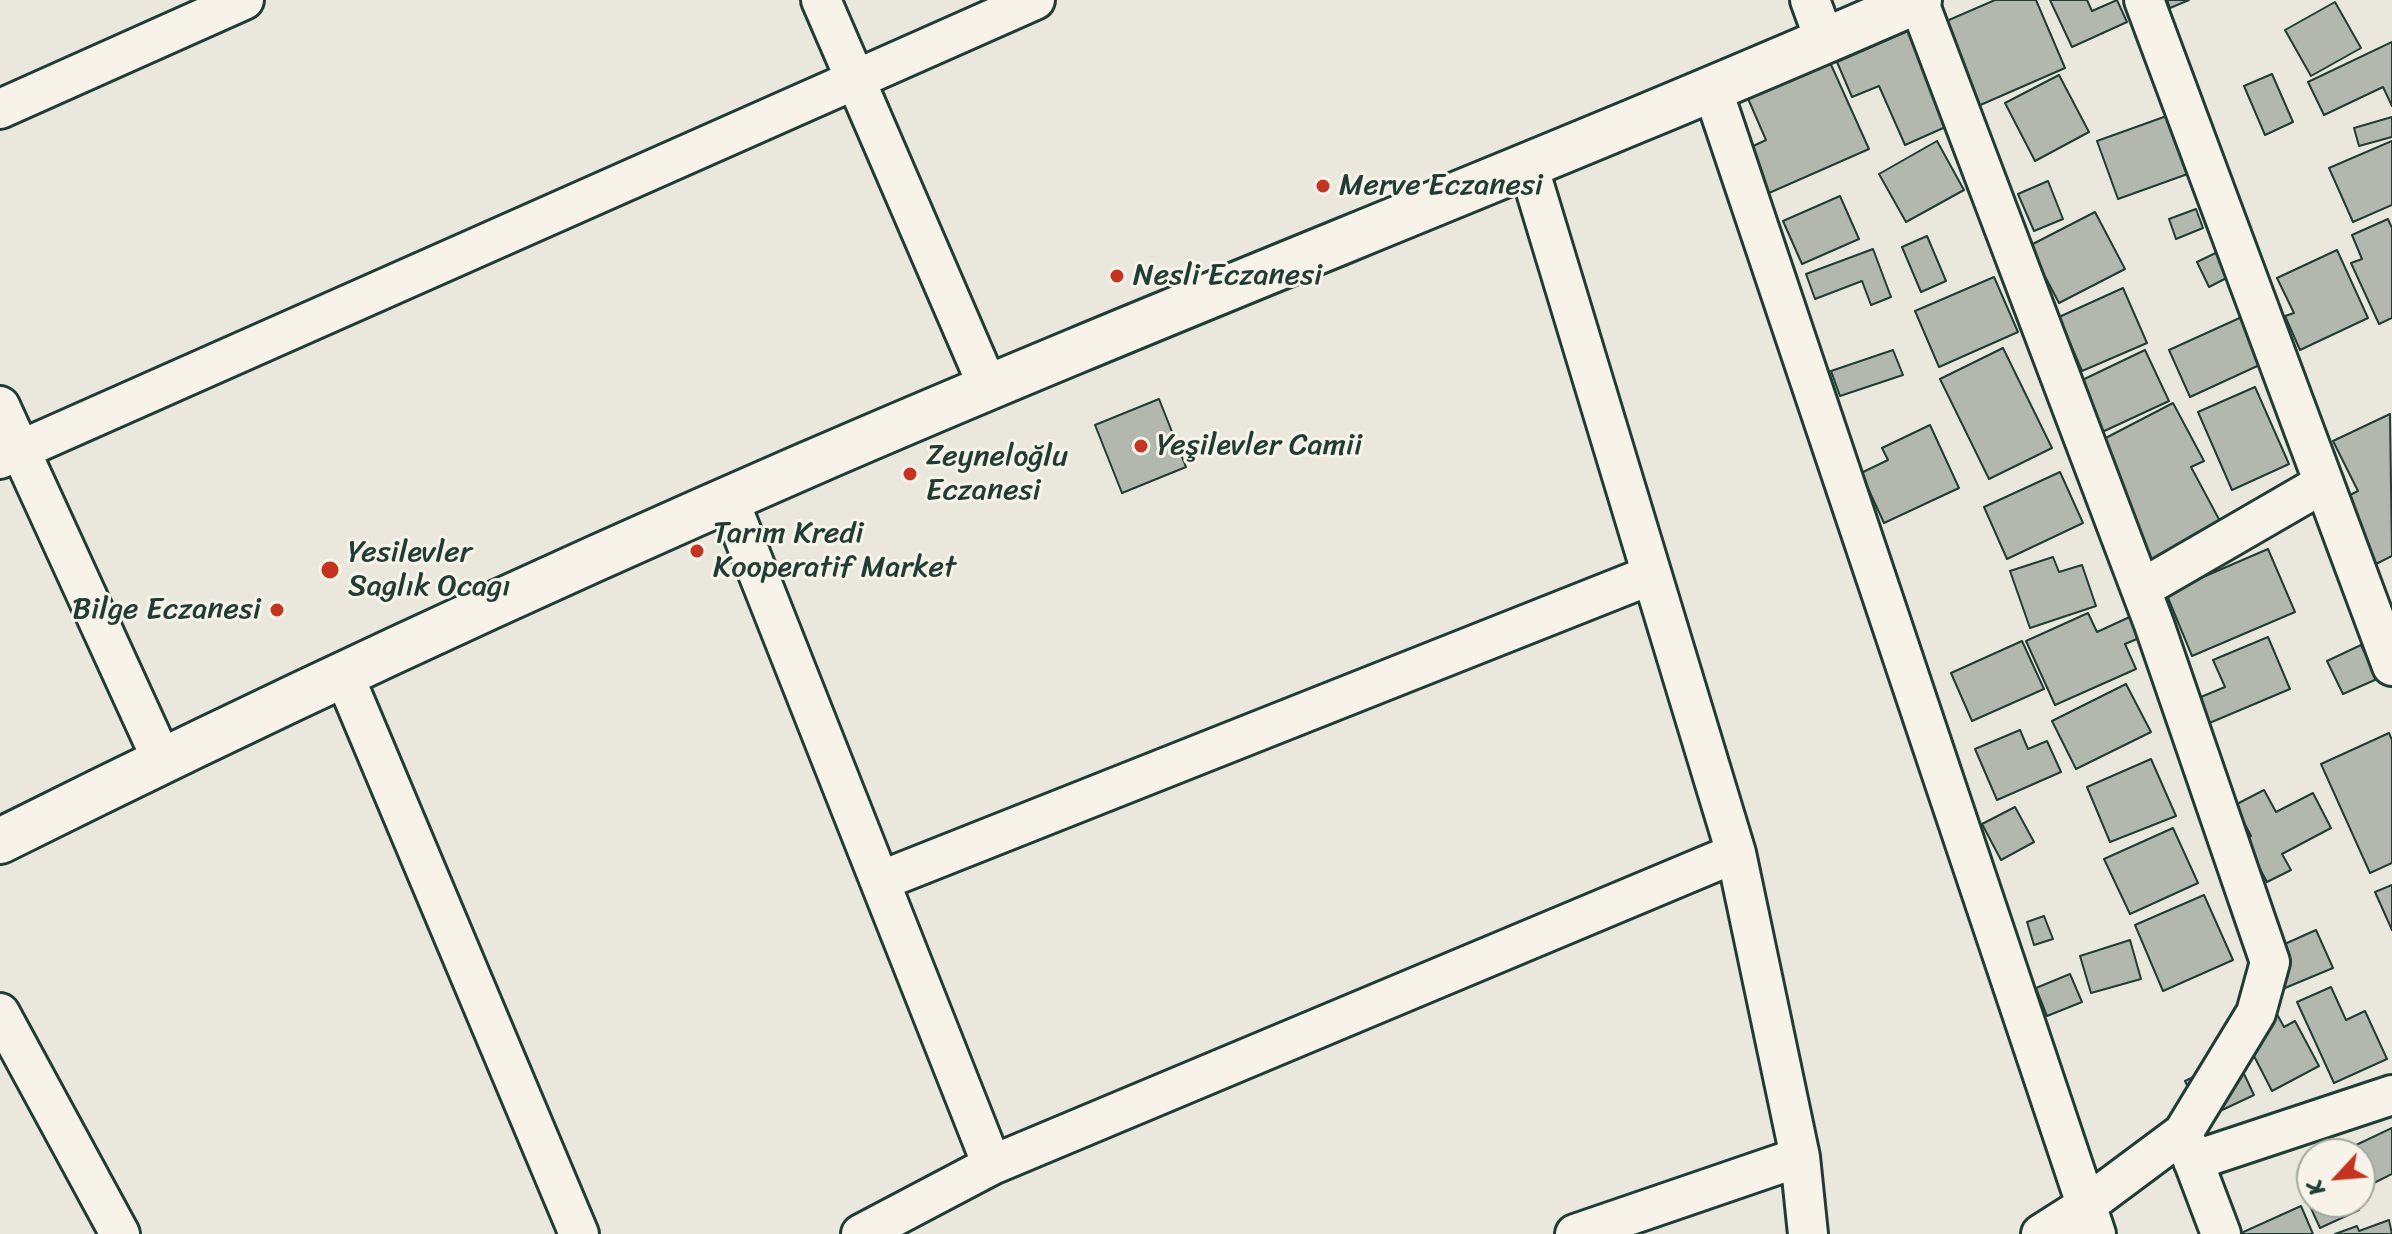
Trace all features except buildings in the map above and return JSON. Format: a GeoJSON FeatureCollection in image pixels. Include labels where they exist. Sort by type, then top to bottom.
{"type":"FeatureCollection","features":[{"type":"Feature","properties":{"kind":"main road"},"geometry":{"type":"LineString","coordinates":[[0,841],[343,673],[729,500],[1919,0]]}},
{"type":"Feature","properties":{"kind":"street"},"geometry":{"type":"LineString","coordinates":[[0,109],[244,0]]}},
{"type":"Feature","properties":{"kind":"street"},"geometry":{"type":"LineString","coordinates":[[821,0],[989,389]]}},
{"type":"Feature","properties":{"kind":"street"},"geometry":{"type":"LineString","coordinates":[[10,455],[1035,0]]}},
{"type":"Feature","properties":{"kind":"street"},"geometry":{"type":"LineString","coordinates":[[1810,0],[1825,41]]}},
{"type":"Feature","properties":{"kind":"street"},"geometry":{"type":"LineString","coordinates":[[1919,0],[2141,589],[2270,962],[2256,1013],[2188,1147],[2221,1234]]}},
{"type":"Feature","properties":{"kind":"street"},"geometry":{"type":"LineString","coordinates":[[2144,0],[2392,666]]}},
{"type":"Feature","properties":{"kind":"street"},"geometry":{"type":"LineString","coordinates":[[1712,88],[2090,1220]]}},
{"type":"Feature","properties":{"kind":"street"},"geometry":{"type":"LineString","coordinates":[[1528,165],[1736,853],[1800,1157],[1808,1234]]}},
{"type":"Feature","properties":{"kind":"street"},"geometry":{"type":"LineString","coordinates":[[0,406],[10,455],[162,760]]}},
{"type":"Feature","properties":{"kind":"street"},"geometry":{"type":"LineString","coordinates":[[2141,589],[2324,483]]}},
{"type":"Feature","properties":{"kind":"street"},"geometry":{"type":"LineString","coordinates":[[729,500],[992,1165]]}},
{"type":"Feature","properties":{"kind":"street"},"geometry":{"type":"LineString","coordinates":[[880,881],[1651,575]]}},
{"type":"Feature","properties":{"kind":"street"},"geometry":{"type":"LineString","coordinates":[[343,673],[579,1234]]}},
{"type":"Feature","properties":{"kind":"street"},"geometry":{"type":"LineString","coordinates":[[867,1233],[992,1165],[1736,853]]}},
{"type":"Feature","properties":{"kind":"street"},"geometry":{"type":"LineString","coordinates":[[0,1013],[120,1234]]}},
{"type":"Feature","properties":{"kind":"street"},"geometry":{"type":"LineString","coordinates":[[2041,1234],[2090,1220],[2188,1147],[2392,1095]]}},
{"type":"Feature","properties":{"kind":"street"},"geometry":{"type":"LineString","coordinates":[[1575,1234],[1800,1157]]}},
{"type":"Feature","properties":{"kind":"place","name":"Merve Eczanesi"},"geometry":{"type":"Point","coordinates":[1323,186]}},
{"type":"Feature","properties":{"kind":"place","name":"Nesli Eczanesi"},"geometry":{"type":"Point","coordinates":[1117,276]}},
{"type":"Feature","properties":{"kind":"place","name":"Yeşilevler Camii"},"geometry":{"type":"Point","coordinates":[1141,446]}},
{"type":"Feature","properties":{"kind":"place","name":"Zeyneloğlu Eczanesi"},"geometry":{"type":"Point","coordinates":[910,474]}},
{"type":"Feature","properties":{"kind":"place","name":"Tarım Kredi Kooperatif Market"},"geometry":{"type":"Point","coordinates":[697,551]}},
{"type":"Feature","properties":{"kind":"place","name":"Yesilevler Saglık Ocagı"},"geometry":{"type":"Point","coordinates":[330,570]}},
{"type":"Feature","properties":{"kind":"place","name":"Bilge Eczanesi"},"geometry":{"type":"Point","coordinates":[277,610]}}]}
